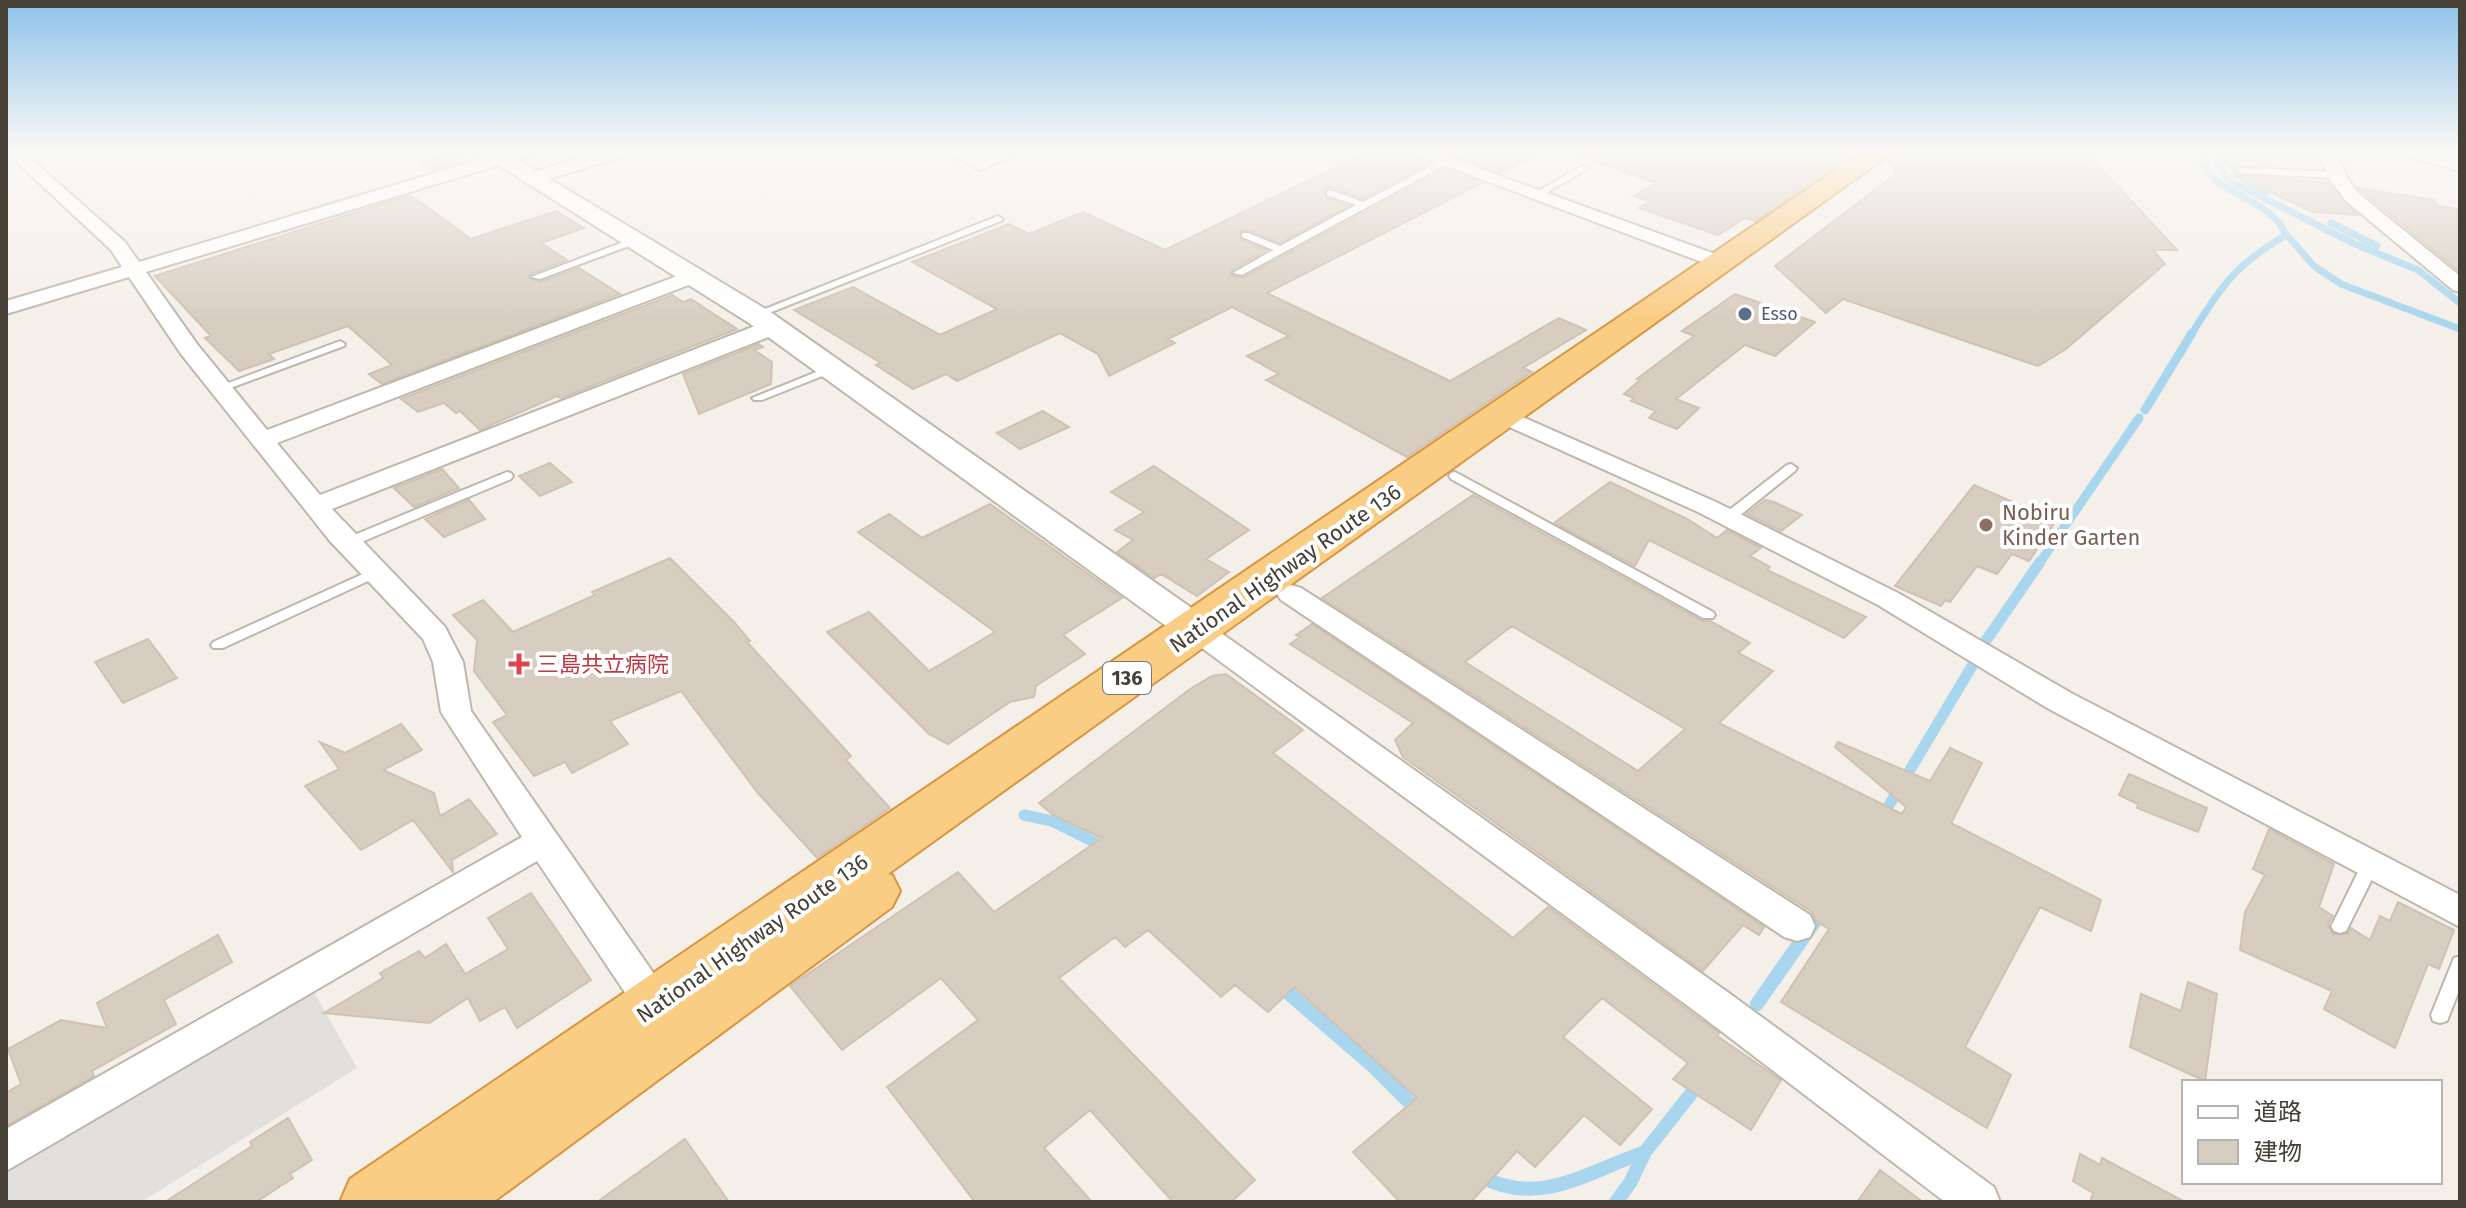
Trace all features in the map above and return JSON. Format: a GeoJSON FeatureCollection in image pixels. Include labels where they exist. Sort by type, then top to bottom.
{"type":"FeatureCollection","features":[{"type":"Feature","properties":{"kind":"highway","name":"National Highway Route 136"},"geometry":{"type":"LineString","coordinates":[[373,1202],[655,1006],[1208,637],[1291,594],[1455,476],[1513,420],[1800,208]]}},
{"type":"Feature","properties":{"kind":"highway","name":"National Highway Route 136"},"geometry":{"type":"LineString","coordinates":[[438,1202],[1208,637],[1513,420],[1823,208]]}},
{"type":"Feature","properties":{"kind":"street"},"geometry":{"type":"LineString","coordinates":[[76,208],[118,246],[189,349],[347,543],[435,634],[448,662],[456,712],[541,842],[655,1006]]}},
{"type":"Feature","properties":{"kind":"street"},"geometry":{"type":"LineString","coordinates":[[6,308],[344,208]]}},
{"type":"Feature","properties":{"kind":"street"},"geometry":{"type":"LineString","coordinates":[[583,208],[764,321],[1208,637],[1713,1003],[1979,1202]]}},
{"type":"Feature","properties":{"kind":"street"},"geometry":{"type":"LineString","coordinates":[[1573,208],[1722,263]]}},
{"type":"Feature","properties":{"kind":"street"},"geometry":{"type":"LineString","coordinates":[[2366,208],[2460,286]]}},
{"type":"Feature","properties":{"kind":"street"},"geometry":{"type":"LineString","coordinates":[[263,440],[692,277]]}},
{"type":"Feature","properties":{"kind":"street"},"geometry":{"type":"LineString","coordinates":[[316,506],[764,321]]}},
{"type":"Feature","properties":{"kind":"street"},"geometry":{"type":"LineString","coordinates":[[1513,420],[1728,518],[1888,599],[2060,701],[2460,912]]}},
{"type":"Feature","properties":{"kind":"street"},"geometry":{"type":"LineString","coordinates":[[1291,594],[1797,926]]}},
{"type":"Feature","properties":{"kind":"street"},"geometry":{"type":"LineString","coordinates":[[6,1151],[541,842]]}},
{"type":"Feature","properties":{"kind":"lane"},"geometry":{"type":"LineString","coordinates":[[1238,273],[1358,208]]}},
{"type":"Feature","properties":{"kind":"lane"},"geometry":{"type":"LineString","coordinates":[[764,321],[998,219]]}},
{"type":"Feature","properties":{"kind":"lane"},"geometry":{"type":"LineString","coordinates":[[1245,235],[1280,250]]}},
{"type":"Feature","properties":{"kind":"lane"},"geometry":{"type":"LineString","coordinates":[[536,277],[634,241]]}},
{"type":"Feature","properties":{"kind":"lane"},"geometry":{"type":"LineString","coordinates":[[221,388],[340,344]]}},
{"type":"Feature","properties":{"kind":"lane"},"geometry":{"type":"LineString","coordinates":[[758,398],[831,369]]}},
{"type":"Feature","properties":{"kind":"lane"},"geometry":{"type":"LineString","coordinates":[[1728,518],[1791,468]]}},
{"type":"Feature","properties":{"kind":"lane"},"geometry":{"type":"LineString","coordinates":[[347,543],[507,476]]}},
{"type":"Feature","properties":{"kind":"lane"},"geometry":{"type":"LineString","coordinates":[[1455,476],[1708,615]]}},
{"type":"Feature","properties":{"kind":"lane"},"geometry":{"type":"LineString","coordinates":[[218,645],[376,572]]}},
{"type":"Feature","properties":{"kind":"lane"},"geometry":{"type":"LineString","coordinates":[[2340,926],[2370,865]]}},
{"type":"Feature","properties":{"kind":"lane"},"geometry":{"type":"LineString","coordinates":[[2440,1015],[2460,964]]}},
{"type":"Feature","properties":{"kind":"shaded area"},"geometry":{"type":"Polygon","coordinates":[[[311,987],[357,1068],[141,1202],[6,1202],[6,1165],[311,987]]]}},
{"type":"Feature","properties":{"kind":"building"},"geometry":{"type":"Polygon","coordinates":[[[368,208],[429,208],[471,239],[556,211],[584,228],[541,243],[567,260],[530,274],[528,278],[541,282],[579,268],[620,294],[382,384],[369,374],[392,365],[348,326],[269,354],[274,359],[239,371],[205,338],[211,336],[155,276],[368,208]]]}},
{"type":"Feature","properties":{"kind":"building"},"geometry":{"type":"Polygon","coordinates":[[[1251,208],[1345,208],[1280,243],[1249,230],[1240,231],[1241,240],[1266,250],[1232,270],[1230,275],[1243,278],[1372,208],[1432,208],[1267,293],[1450,381],[1559,318],[1586,330],[1523,368],[1532,372],[1407,457],[1266,380],[1279,374],[1247,356],[1289,336],[1232,307],[1168,339],[1175,343],[1109,376],[1098,354],[1060,333],[957,381],[946,374],[913,389],[876,365],[881,363],[794,310],[853,287],[940,335],[997,309],[912,262],[1009,224],[1029,234],[1083,212],[1165,250],[1251,208]]]}},
{"type":"Feature","properties":{"kind":"building"},"geometry":{"type":"Polygon","coordinates":[[[1640,208],[1773,208],[1755,221],[1745,218],[1718,235],[1640,208]]]}},
{"type":"Feature","properties":{"kind":"building"},"geometry":{"type":"Polygon","coordinates":[[[1851,208],[2138,208],[2177,250],[2153,250],[2165,264],[2066,349],[2038,366],[1843,299],[1826,313],[1775,266],[1851,208]]]}},
{"type":"Feature","properties":{"kind":"building"},"geometry":{"type":"Polygon","coordinates":[[[2305,208],[2352,208],[2358,215],[2313,212],[2305,208]]]}},
{"type":"Feature","properties":{"kind":"building"},"geometry":{"type":"Polygon","coordinates":[[[2383,208],[2457,209],[2460,272],[2383,208]]]}},
{"type":"Feature","properties":{"kind":"building"},"geometry":{"type":"Polygon","coordinates":[[[1735,294],[1815,322],[1775,356],[1745,345],[1676,399],[1699,408],[1677,429],[1649,418],[1656,411],[1631,401],[1634,398],[1624,394],[1640,380],[1637,379],[1694,336],[1682,331],[1735,294]]]}},
{"type":"Feature","properties":{"kind":"building"},"geometry":{"type":"Polygon","coordinates":[[[672,295],[683,302],[691,299],[737,329],[561,398],[557,396],[480,430],[460,411],[456,413],[444,403],[418,412],[401,399],[672,295]]]}},
{"type":"Feature","properties":{"kind":"building"},"geometry":{"type":"Polygon","coordinates":[[[759,344],[763,347],[754,350],[772,362],[771,384],[699,414],[683,374],[759,344]]]}},
{"type":"Feature","properties":{"kind":"building"},"geometry":{"type":"Polygon","coordinates":[[[1043,411],[1069,427],[1020,449],[997,433],[1043,411]]]}},
{"type":"Feature","properties":{"kind":"building"},"geometry":{"type":"Polygon","coordinates":[[[550,463],[572,482],[540,496],[519,476],[550,463]]]}},
{"type":"Feature","properties":{"kind":"building"},"geometry":{"type":"Polygon","coordinates":[[[1154,466],[1249,530],[1206,559],[1229,572],[1197,596],[1161,574],[1154,578],[1117,552],[1133,540],[1115,530],[1144,512],[1111,492],[1154,466]]]}},
{"type":"Feature","properties":{"kind":"building"},"geometry":{"type":"Polygon","coordinates":[[[442,469],[459,488],[414,507],[394,488],[442,469]]]}},
{"type":"Feature","properties":{"kind":"building"},"geometry":{"type":"Polygon","coordinates":[[[1610,482],[1687,519],[1717,538],[1727,530],[1761,548],[1750,556],[1770,567],[1767,570],[1866,617],[1844,638],[1649,540],[1635,566],[1554,523],[1610,482]]]}},
{"type":"Feature","properties":{"kind":"building"},"geometry":{"type":"Polygon","coordinates":[[[1974,485],[2056,521],[2029,561],[2012,554],[1997,574],[1977,566],[1950,602],[1945,600],[1941,606],[1895,586],[1974,485]]]}},
{"type":"Feature","properties":{"kind":"building"},"geometry":{"type":"Polygon","coordinates":[[[1473,495],[1702,621],[1710,621],[1750,643],[1738,653],[1773,671],[1719,723],[1902,814],[1906,807],[1835,747],[1838,742],[1930,781],[1950,748],[1982,763],[1951,823],[2101,900],[2091,931],[2040,907],[1965,1047],[2011,1075],[1987,1128],[1781,1002],[1829,929],[1816,921],[1812,912],[1322,598],[1473,495]],[[1512,626],[1465,662],[1638,771],[1685,729],[1512,626]]]}},
{"type":"Feature","properties":{"kind":"building"},"geometry":{"type":"Polygon","coordinates":[[[469,500],[485,519],[444,537],[425,519],[469,500]]]}},
{"type":"Feature","properties":{"kind":"building"},"geometry":{"type":"Polygon","coordinates":[[[1765,500],[1802,515],[1781,531],[1747,514],[1765,500]]]}},
{"type":"Feature","properties":{"kind":"building"},"geometry":{"type":"Polygon","coordinates":[[[990,504],[1122,598],[1063,635],[1085,654],[1036,686],[1034,697],[1010,702],[948,744],[929,734],[827,632],[869,612],[929,671],[995,632],[858,532],[889,514],[922,538],[990,504]]]}},
{"type":"Feature","properties":{"kind":"building"},"geometry":{"type":"Polygon","coordinates":[[[670,558],[734,622],[750,641],[747,642],[851,756],[846,760],[890,808],[817,858],[758,793],[681,691],[610,721],[628,744],[572,773],[565,762],[534,776],[493,722],[507,715],[474,671],[477,640],[453,615],[483,600],[513,632],[595,595],[592,592],[670,558]]]}},
{"type":"Feature","properties":{"kind":"building"},"geometry":{"type":"Polygon","coordinates":[[[1312,624],[1764,927],[1759,935],[1743,925],[1703,971],[1403,757],[1395,740],[1413,723],[1290,644],[1300,637],[1296,635],[1312,624]]]}},
{"type":"Feature","properties":{"kind":"building"},"geometry":{"type":"Polygon","coordinates":[[[148,639],[177,678],[123,703],[95,662],[148,639]]]}},
{"type":"Feature","properties":{"kind":"building"},"geometry":{"type":"Polygon","coordinates":[[[1226,674],[1303,730],[1273,753],[1513,938],[1548,907],[1719,1033],[1717,1036],[1781,1080],[1751,1130],[1673,1079],[1688,1063],[1602,998],[1563,1037],[1652,1109],[1620,1145],[1584,1115],[1535,1167],[1517,1151],[1471,1202],[1400,1202],[1353,1152],[1417,1098],[1294,987],[1268,1012],[1235,985],[1221,997],[1148,930],[1125,947],[1115,937],[1059,978],[1255,1180],[1231,1202],[1173,1202],[1090,1110],[1044,1148],[1092,1202],[975,1202],[887,1087],[978,1020],[941,978],[842,1050],[790,986],[958,872],[994,912],[1102,838],[1053,815],[1039,803],[1190,689],[1212,676],[1226,674]]]}},
{"type":"Feature","properties":{"kind":"building"},"geometry":{"type":"Polygon","coordinates":[[[401,724],[422,750],[383,770],[434,793],[440,816],[469,799],[497,834],[452,860],[453,872],[413,820],[361,850],[305,786],[339,769],[320,742],[345,753],[401,724]]]}},
{"type":"Feature","properties":{"kind":"building"},"geometry":{"type":"Polygon","coordinates":[[[2129,774],[2207,808],[2198,832],[2137,808],[2138,804],[2119,795],[2129,774]]]}},
{"type":"Feature","properties":{"kind":"building"},"geometry":{"type":"Polygon","coordinates":[[[2269,829],[2334,864],[2319,907],[2333,916],[2328,924],[2333,934],[2347,934],[2351,928],[2370,940],[2380,916],[2390,921],[2398,902],[2454,930],[2439,969],[2428,964],[2395,1048],[2324,1009],[2332,991],[2240,950],[2245,912],[2265,875],[2253,869],[2269,829]]]}},
{"type":"Feature","properties":{"kind":"building"},"geometry":{"type":"Polygon","coordinates":[[[531,893],[591,980],[517,1028],[505,1007],[480,1021],[468,998],[429,1023],[324,1013],[383,978],[380,973],[419,951],[425,958],[446,944],[465,974],[508,949],[488,918],[531,893]]]}},
{"type":"Feature","properties":{"kind":"building"},"geometry":{"type":"Polygon","coordinates":[[[218,935],[232,962],[164,1000],[176,1024],[92,1071],[94,1076],[6,1126],[6,1093],[21,1084],[8,1049],[61,1020],[107,1028],[97,1003],[218,935]]]}},
{"type":"Feature","properties":{"kind":"building"},"geometry":{"type":"Polygon","coordinates":[[[2188,982],[2217,994],[2205,1080],[2130,1047],[2141,994],[2181,1011],[2188,982]]]}},
{"type":"Feature","properties":{"kind":"building"},"geometry":{"type":"Polygon","coordinates":[[[288,1118],[312,1160],[290,1174],[293,1178],[256,1202],[165,1202],[252,1146],[250,1142],[288,1118]]]}},
{"type":"Feature","properties":{"kind":"building"},"geometry":{"type":"Polygon","coordinates":[[[685,1139],[729,1202],[597,1202],[685,1139]]]}},
{"type":"Feature","properties":{"kind":"building"},"geometry":{"type":"Polygon","coordinates":[[[2080,1154],[2100,1165],[2102,1158],[2185,1202],[2090,1202],[2093,1193],[2073,1181],[2080,1154]]]}},
{"type":"Feature","properties":{"kind":"building"},"geometry":{"type":"Polygon","coordinates":[[[1880,1170],[1923,1202],[1857,1202],[1880,1170]]]}},
{"type":"Feature","properties":{"kind":"waterway"},"geometry":{"type":"LineString","coordinates":[[2191,335],[2211,303],[2241,267],[2286,235],[2278,222],[2262,208]]}},
{"type":"Feature","properties":{"kind":"waterway"},"geometry":{"type":"LineString","coordinates":[[2284,208],[2355,244],[2418,270],[2460,303]]}},
{"type":"Feature","properties":{"kind":"waterway"},"geometry":{"type":"LineString","coordinates":[[2331,223],[2377,246]]}},
{"type":"Feature","properties":{"kind":"waterway"},"geometry":{"type":"LineString","coordinates":[[2286,234],[2314,266],[2341,284],[2460,329]]}},
{"type":"Feature","properties":{"kind":"waterway"},"geometry":{"type":"LineString","coordinates":[[2145,410],[2192,333]]}},
{"type":"Feature","properties":{"kind":"waterway"},"geometry":{"type":"LineString","coordinates":[[2039,564],[2139,418]]}},
{"type":"Feature","properties":{"kind":"waterway"},"geometry":{"type":"LineString","coordinates":[[1985,642],[2040,562]]}},
{"type":"Feature","properties":{"kind":"waterway"},"geometry":{"type":"LineString","coordinates":[[1882,817],[1975,661]]}},
{"type":"Feature","properties":{"kind":"waterway"},"geometry":{"type":"LineString","coordinates":[[1024,815],[1052,821],[1108,849]]}},
{"type":"Feature","properties":{"kind":"waterway"},"geometry":{"type":"LineString","coordinates":[[1757,1004],[1822,911]]}},
{"type":"Feature","properties":{"kind":"waterway"},"geometry":{"type":"LineString","coordinates":[[1280,986],[1374,1067],[1419,1112]]}},
{"type":"Feature","properties":{"kind":"waterway"},"geometry":{"type":"LineString","coordinates":[[1645,1152],[1701,1081]]}},
{"type":"Feature","properties":{"kind":"waterway"},"geometry":{"type":"LineString","coordinates":[[1480,1176],[1502,1185],[1523,1189],[1543,1188],[1583,1177],[1645,1152]]}},
{"type":"Feature","properties":{"kind":"waterway"},"geometry":{"type":"LineString","coordinates":[[1616,1202],[1630,1183],[1645,1152]]}},
{"type":"Feature","properties":{"kind":"place","name":"Esso"},"geometry":{"type":"Point","coordinates":[1745,314]}},
{"type":"Feature","properties":{"kind":"place","name":"Nobiru Kinder Garten"},"geometry":{"type":"Point","coordinates":[1986,525]}},
{"type":"Feature","properties":{"kind":"place","name":"三島共立病院"},"geometry":{"type":"Point","coordinates":[519,664]}}]}
